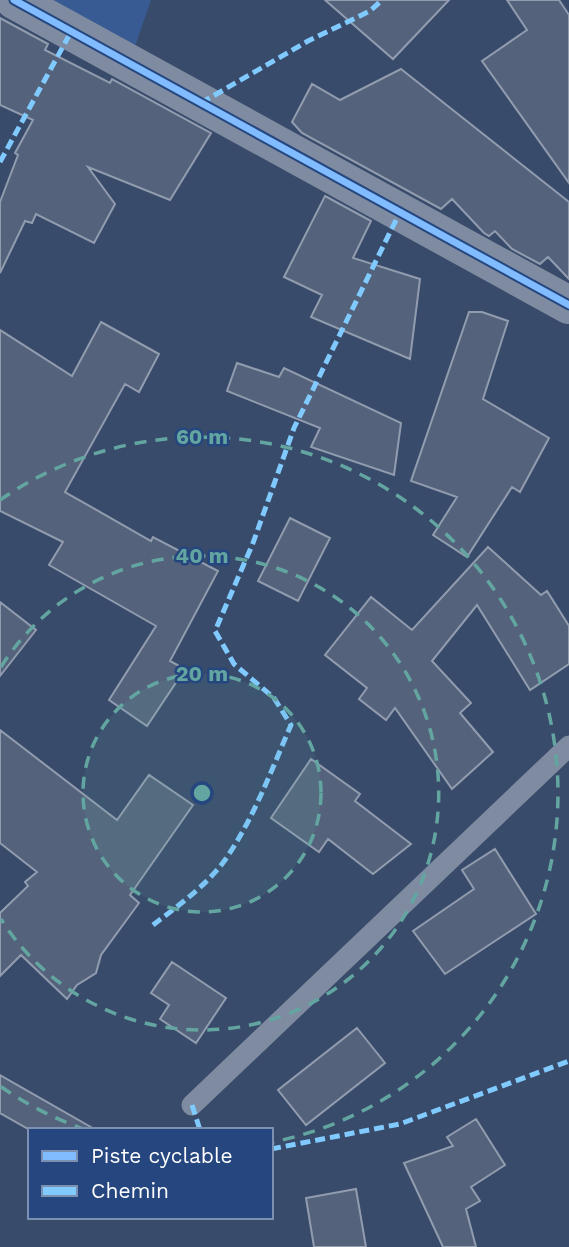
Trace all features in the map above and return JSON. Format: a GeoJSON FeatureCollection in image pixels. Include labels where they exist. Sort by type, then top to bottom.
{"type":"FeatureCollection","features":[{"type":"Feature","properties":{"kind":"street"},"geometry":{"type":"LineString","coordinates":[[14,0],[569,305]]}},
{"type":"Feature","properties":{"kind":"lane"},"geometry":{"type":"LineString","coordinates":[[192,1105],[569,746]]}},
{"type":"Feature","properties":{"kind":"shaded area"},"geometry":{"type":"Polygon","coordinates":[[[43,0],[151,0],[134,49],[43,0]]]}},
{"type":"Feature","properties":{"kind":"building"},"geometry":{"type":"Polygon","coordinates":[[[325,0],[449,0],[393,59],[325,0]]]}},
{"type":"Feature","properties":{"kind":"building"},"geometry":{"type":"Polygon","coordinates":[[[507,0],[559,0],[569,15],[569,183],[482,61],[527,30],[507,0]]]}},
{"type":"Feature","properties":{"kind":"building"},"geometry":{"type":"Polygon","coordinates":[[[0,18],[48,44],[45,50],[110,83],[112,79],[211,133],[170,200],[88,167],[115,204],[94,243],[36,214],[32,223],[25,221],[0,273],[0,202],[18,155],[15,153],[33,120],[0,105],[0,18]]]}},
{"type":"Feature","properties":{"kind":"building"},"geometry":{"type":"Polygon","coordinates":[[[401,69],[569,202],[569,279],[548,257],[540,264],[512,249],[495,231],[489,236],[484,233],[452,199],[441,209],[302,133],[292,122],[312,84],[340,100],[401,69]]]}},
{"type":"Feature","properties":{"kind":"building"},"geometry":{"type":"Polygon","coordinates":[[[325,196],[371,221],[353,258],[420,279],[410,359],[311,317],[322,295],[284,277],[325,196]]]}},
{"type":"Feature","properties":{"kind":"building"},"geometry":{"type":"Polygon","coordinates":[[[469,312],[482,312],[508,321],[483,399],[549,438],[520,492],[512,487],[467,557],[433,535],[457,497],[411,481],[469,312]]]}},
{"type":"Feature","properties":{"kind":"building"},"geometry":{"type":"Polygon","coordinates":[[[101,322],[159,354],[139,392],[125,384],[65,492],[151,541],[153,537],[218,571],[170,661],[185,669],[147,726],[109,700],[156,626],[49,565],[63,542],[0,511],[0,330],[72,376],[101,322]]]}},
{"type":"Feature","properties":{"kind":"building"},"geometry":{"type":"Polygon","coordinates":[[[237,363],[279,377],[284,368],[401,423],[394,475],[311,447],[320,428],[227,391],[237,363]]]}},
{"type":"Feature","properties":{"kind":"building"},"geometry":{"type":"Polygon","coordinates":[[[290,518],[330,538],[298,601],[258,581],[290,518]]]}},
{"type":"Feature","properties":{"kind":"building"},"geometry":{"type":"Polygon","coordinates":[[[488,547],[541,595],[547,591],[569,626],[569,664],[530,690],[477,605],[432,661],[471,703],[460,713],[493,752],[452,789],[395,708],[386,720],[359,699],[367,688],[325,655],[371,597],[412,630],[488,547]]]}},
{"type":"Feature","properties":{"kind":"building"},"geometry":{"type":"Polygon","coordinates":[[[0,602],[36,630],[0,676],[0,602]]]}},
{"type":"Feature","properties":{"kind":"building"},"geometry":{"type":"Polygon","coordinates":[[[0,730],[117,820],[149,775],[193,805],[130,895],[139,903],[101,955],[96,973],[77,985],[67,999],[21,955],[0,976],[0,913],[28,886],[25,882],[37,872],[0,843],[0,730]]]}},
{"type":"Feature","properties":{"kind":"building"},"geometry":{"type":"Polygon","coordinates":[[[311,759],[360,794],[355,801],[411,844],[373,874],[328,839],[319,852],[271,818],[311,759]]]}},
{"type":"Feature","properties":{"kind":"building"},"geometry":{"type":"Polygon","coordinates":[[[495,849],[536,914],[445,974],[413,931],[474,889],[462,870],[495,849]]]}},
{"type":"Feature","properties":{"kind":"building"},"geometry":{"type":"Polygon","coordinates":[[[172,962],[226,998],[196,1043],[160,1019],[169,1005],[151,993],[172,962]]]}},
{"type":"Feature","properties":{"kind":"building"},"geometry":{"type":"Polygon","coordinates":[[[357,1028],[385,1063],[306,1125],[278,1090],[357,1028]]]}},
{"type":"Feature","properties":{"kind":"building"},"geometry":{"type":"Polygon","coordinates":[[[0,1075],[93,1128],[28,1129],[0,1113],[0,1075]]]}},
{"type":"Feature","properties":{"kind":"building"},"geometry":{"type":"Polygon","coordinates":[[[476,1119],[505,1165],[471,1187],[480,1201],[466,1209],[476,1247],[443,1247],[404,1163],[453,1146],[447,1137],[476,1119]]]}},
{"type":"Feature","properties":{"kind":"building"},"geometry":{"type":"Polygon","coordinates":[[[356,1189],[366,1247],[314,1247],[306,1198],[356,1189]]]}},
{"type":"Feature","properties":{"kind":"marked path"},"geometry":{"type":"LineString","coordinates":[[201,103],[308,41],[370,11],[382,0]]}},
{"type":"Feature","properties":{"kind":"marked path"},"geometry":{"type":"LineString","coordinates":[[0,162],[72,30]]}},
{"type":"Feature","properties":{"kind":"marked path"},"geometry":{"type":"LineString","coordinates":[[153,925],[201,887],[225,860],[253,811],[291,725],[274,698],[234,664],[215,631],[253,543],[294,428],[399,214]]}},
{"type":"Feature","properties":{"kind":"marked path"},"geometry":{"type":"LineString","coordinates":[[273,1149],[400,1124],[569,1061]]}},
{"type":"Feature","properties":{"kind":"marked path"},"geometry":{"type":"LineString","coordinates":[[192,1105],[199,1128]]}},
{"type":"Feature","properties":{"kind":"cycle path"},"geometry":{"type":"LineString","coordinates":[[14,0],[569,305]]}}]}
